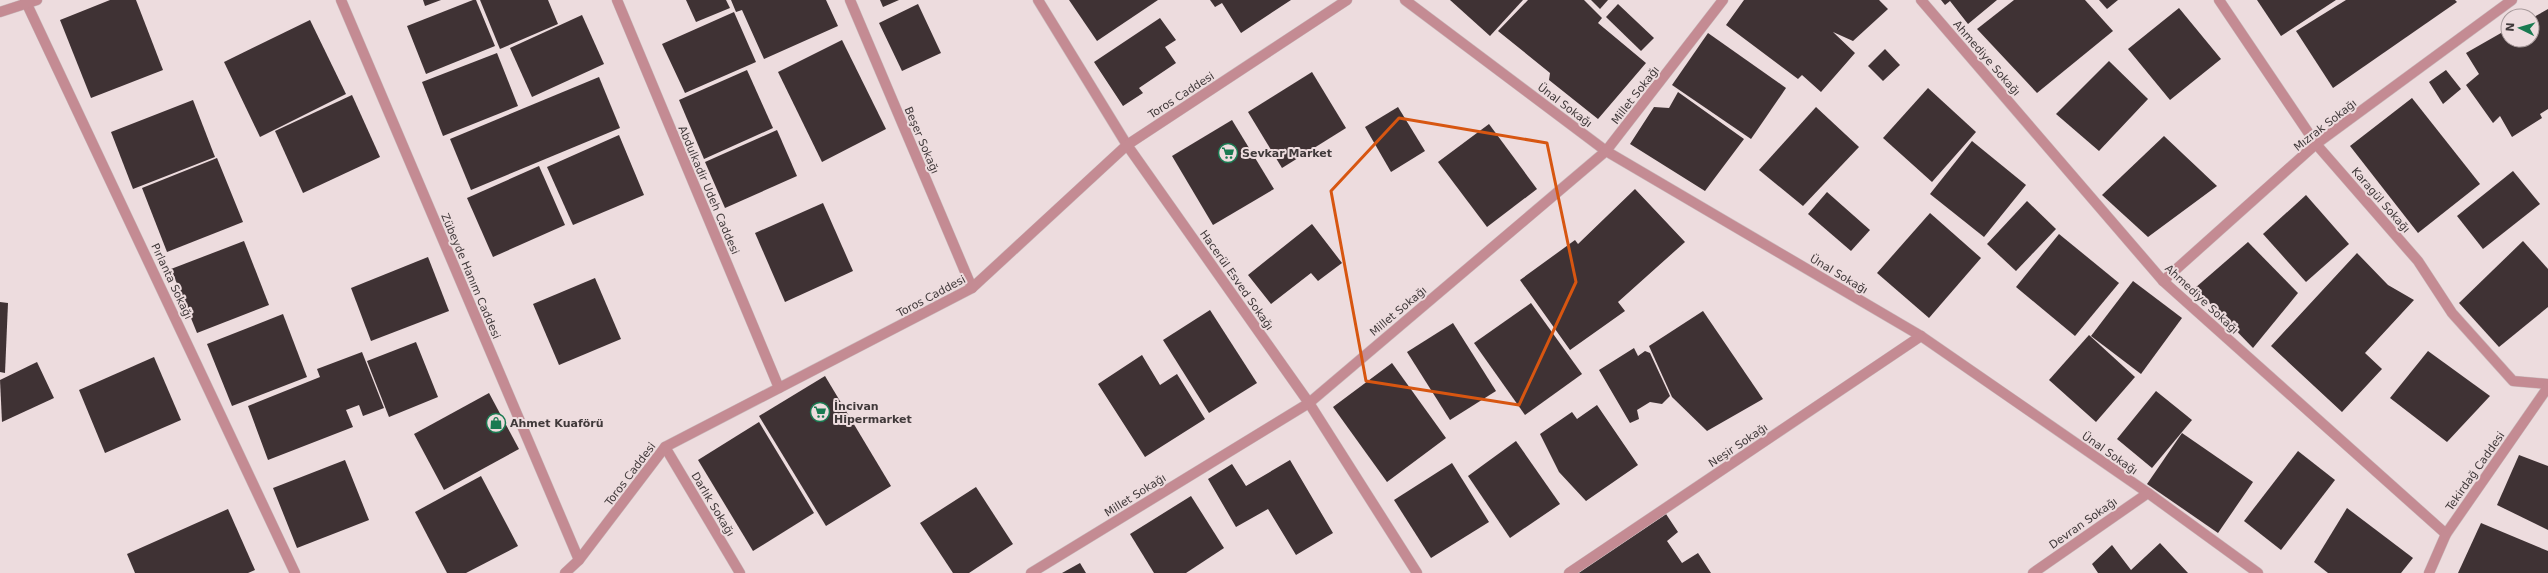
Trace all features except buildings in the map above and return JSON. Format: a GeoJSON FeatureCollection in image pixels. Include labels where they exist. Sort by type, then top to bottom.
{"type":"FeatureCollection","features":[{"type":"Feature","properties":{"kind":"street","name":"Zübeyde Hanım Caddesi"},"geometry":{"type":"LineString","coordinates":[[341,0],[579,560]]}},
{"type":"Feature","properties":{"kind":"street","name":"Abdulkadir Udeh Caddesi"},"geometry":{"type":"LineString","coordinates":[[617,0],[779,388]]}},
{"type":"Feature","properties":{"kind":"street","name":"Beşer Sokağı"},"geometry":{"type":"LineString","coordinates":[[850,0],[972,288]]}},
{"type":"Feature","properties":{"kind":"street","name":"Hacerül Esved Sokağı"},"geometry":{"type":"LineString","coordinates":[[1038,0],[1127,145],[1309,402],[1417,573]]}},
{"type":"Feature","properties":{"kind":"street","name":"Toros Caddesi"},"geometry":{"type":"LineString","coordinates":[[565,573],[579,560],[665,447],[972,288],[1127,145],[1347,0]]}},
{"type":"Feature","properties":{"kind":"street","name":"Ünal Sokağı"},"geometry":{"type":"LineString","coordinates":[[1405,0],[1606,151],[1921,336],[2148,493],[2258,573]]}},
{"type":"Feature","properties":{"kind":"street","name":"Millet Sokağı"},"geometry":{"type":"LineString","coordinates":[[1031,573],[1309,402],[1606,151],[1723,0]]}},
{"type":"Feature","properties":{"kind":"street","name":"Ahmediye Sokağı"},"geometry":{"type":"LineString","coordinates":[[1921,0],[2163,281],[2446,534]]}},
{"type":"Feature","properties":{"kind":"street","name":"Karagül Sokağı"},"geometry":{"type":"LineString","coordinates":[[2219,0],[2316,144],[2418,261],[2452,313],[2513,381],[2548,384]]}},
{"type":"Feature","properties":{"kind":"street","name":"Mızrak Sokağı"},"geometry":{"type":"LineString","coordinates":[[2163,281],[2316,144],[2512,0]]}},
{"type":"Feature","properties":{"kind":"street"},"geometry":{"type":"LineString","coordinates":[[0,12],[30,1]]}},
{"type":"Feature","properties":{"kind":"street","name":"Pırlanta Sokağı"},"geometry":{"type":"LineString","coordinates":[[30,1],[296,573]]}},
{"type":"Feature","properties":{"kind":"street","name":"Neşir Sokağı"},"geometry":{"type":"LineString","coordinates":[[1569,573],[1921,336]]}},
{"type":"Feature","properties":{"kind":"street","name":"Tekirdağ Caddesi"},"geometry":{"type":"LineString","coordinates":[[2429,573],[2446,534],[2548,387]]}},
{"type":"Feature","properties":{"kind":"street","name":"Darlık Sokağı"},"geometry":{"type":"LineString","coordinates":[[665,447],[740,573]]}},
{"type":"Feature","properties":{"kind":"street","name":"Devran Sokağı"},"geometry":{"type":"LineString","coordinates":[[2033,573],[2148,493]]}},
{"type":"Feature","properties":{"kind":"highlighted area"},"geometry":{"type":"Polygon","coordinates":[[[1399,118],[1547,143],[1576,282],[1519,405],[1366,381],[1331,191],[1399,118]]]}},
{"type":"Feature","properties":{"kind":"place","name":"Sevkar Market"},"geometry":{"type":"Point","coordinates":[1228,153]}},
{"type":"Feature","properties":{"kind":"place","name":"İncivan Hipermarket"},"geometry":{"type":"Point","coordinates":[820,412]}},
{"type":"Feature","properties":{"kind":"place","name":"Ahmet Kuaförü"},"geometry":{"type":"Point","coordinates":[496,423]}}]}
